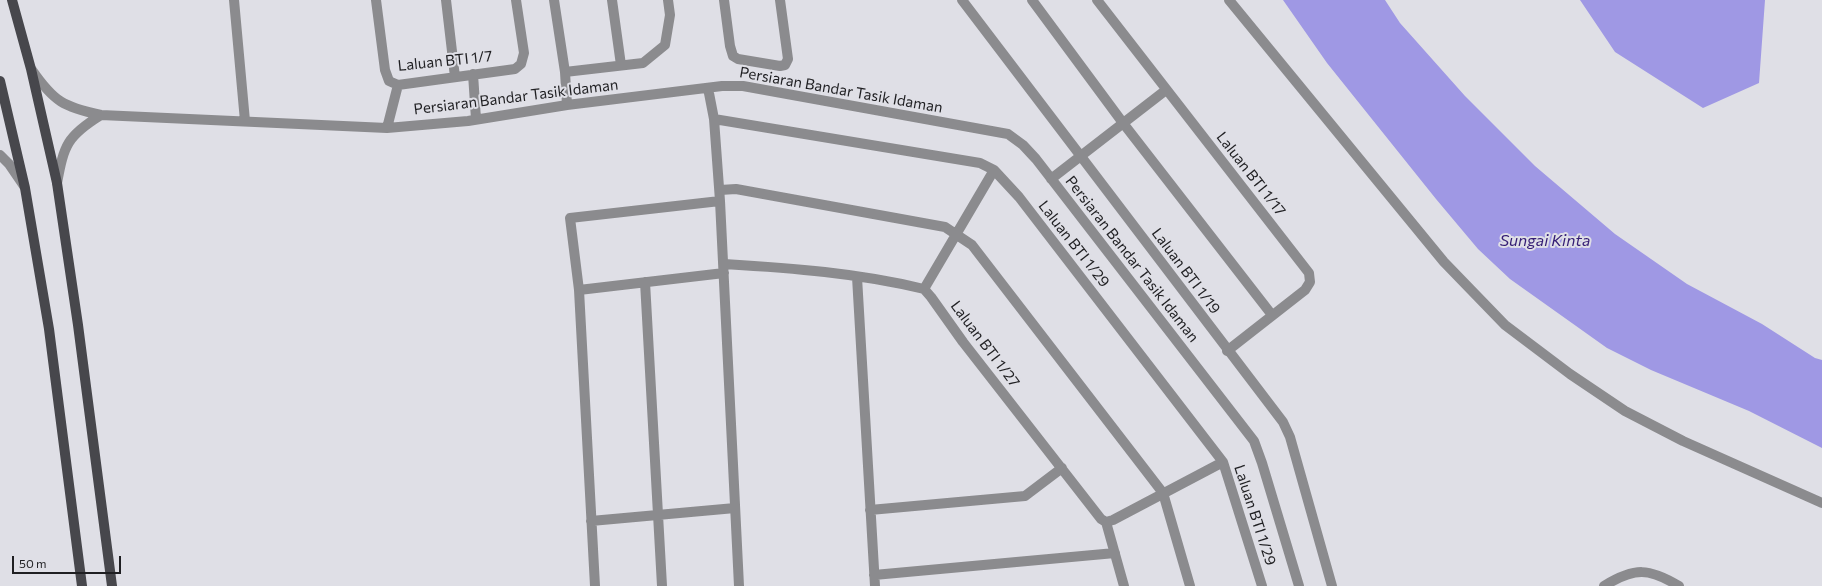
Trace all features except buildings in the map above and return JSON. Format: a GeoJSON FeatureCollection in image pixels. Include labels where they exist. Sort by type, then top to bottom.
{"type":"FeatureCollection","features":[{"type":"Feature","properties":{"kind":"main road"},"geometry":{"type":"LineString","coordinates":[[12,0],[31,69],[57,183],[80,332],[112,586]]}},
{"type":"Feature","properties":{"kind":"main road"},"geometry":{"type":"LineString","coordinates":[[0,83],[25,188],[49,329],[82,586]]}},
{"type":"Feature","properties":{"kind":"street"},"geometry":{"type":"LineString","coordinates":[[234,0],[245,121]]}},
{"type":"Feature","properties":{"kind":"street","name":"Laluan BTI 1/7"},"geometry":{"type":"LineString","coordinates":[[376,0],[385,70],[389,80],[398,85],[514,69],[521,64],[524,53],[516,0]]}},
{"type":"Feature","properties":{"kind":"street"},"geometry":{"type":"LineString","coordinates":[[446,0],[455,77]]}},
{"type":"Feature","properties":{"kind":"street"},"geometry":{"type":"LineString","coordinates":[[554,0],[565,72],[567,105]]}},
{"type":"Feature","properties":{"kind":"street"},"geometry":{"type":"LineString","coordinates":[[612,0],[621,65]]}},
{"type":"Feature","properties":{"kind":"street"},"geometry":{"type":"LineString","coordinates":[[565,72],[643,63],[665,45],[670,15],[668,0]]}},
{"type":"Feature","properties":{"kind":"street"},"geometry":{"type":"LineString","coordinates":[[724,0],[730,46],[733,56],[738,59],[785,65],[788,59],[780,0]]}},
{"type":"Feature","properties":{"kind":"street","name":"Laluan BTI 1/19"},"geometry":{"type":"LineString","coordinates":[[962,0],[1283,422],[1290,438],[1332,586]]}},
{"type":"Feature","properties":{"kind":"street"},"geometry":{"type":"LineString","coordinates":[[1032,0],[1123,123],[1272,314]]}},
{"type":"Feature","properties":{"kind":"street","name":"Laluan BTI 1/17"},"geometry":{"type":"LineString","coordinates":[[1097,0],[1309,273],[1310,282],[1305,290],[1227,350]]}},
{"type":"Feature","properties":{"kind":"street"},"geometry":{"type":"LineString","coordinates":[[1229,0],[1444,262],[1505,325],[1570,374],[1625,411],[1683,441],[1822,503]]}},
{"type":"Feature","properties":{"kind":"street","name":"Persiaran Bandar Tasik Idaman"},"geometry":{"type":"LineString","coordinates":[[31,69],[46,90],[62,104],[82,111],[101,115],[387,128],[476,119],[567,105],[708,88],[743,86],[1008,134],[1023,145],[1051,179],[1254,441],[1262,462],[1299,586]]}},
{"type":"Feature","properties":{"kind":"street"},"geometry":{"type":"LineString","coordinates":[[473,74],[476,119]]}},
{"type":"Feature","properties":{"kind":"street"},"geometry":{"type":"LineString","coordinates":[[387,128],[398,85]]}},
{"type":"Feature","properties":{"kind":"street"},"geometry":{"type":"LineString","coordinates":[[708,88],[714,119],[720,190],[738,586]]}},
{"type":"Feature","properties":{"kind":"street"},"geometry":{"type":"LineString","coordinates":[[1051,179],[1166,90]]}},
{"type":"Feature","properties":{"kind":"street"},"geometry":{"type":"LineString","coordinates":[[57,183],[61,160],[69,141],[82,127],[101,115]]}},
{"type":"Feature","properties":{"kind":"street","name":"Laluan BTI 1/29"},"geometry":{"type":"LineString","coordinates":[[714,119],[980,163],[994,170],[1019,197],[1223,462],[1262,586]]}},
{"type":"Feature","properties":{"kind":"street"},"geometry":{"type":"LineString","coordinates":[[0,154],[9,164],[25,188]]}},
{"type":"Feature","properties":{"kind":"street"},"geometry":{"type":"LineString","coordinates":[[579,290],[645,282],[724,268],[778,267],[857,277],[924,289],[994,170]]}},
{"type":"Feature","properties":{"kind":"street"},"geometry":{"type":"LineString","coordinates":[[720,190],[736,189],[945,227],[957,233],[972,245],[1163,493],[1190,586]]}},
{"type":"Feature","properties":{"kind":"street"},"geometry":{"type":"LineString","coordinates":[[595,586],[579,290],[570,218],[720,201]]}},
{"type":"Feature","properties":{"kind":"street"},"geometry":{"type":"LineString","coordinates":[[857,277],[875,586]]}},
{"type":"Feature","properties":{"kind":"street"},"geometry":{"type":"LineString","coordinates":[[645,282],[662,586]]}},
{"type":"Feature","properties":{"kind":"street","name":"Laluan BTI 1/27"},"geometry":{"type":"LineString","coordinates":[[924,289],[962,342],[1101,519],[1106,522],[1124,586]]}},
{"type":"Feature","properties":{"kind":"street"},"geometry":{"type":"LineString","coordinates":[[1106,522],[1113,520],[1223,462]]}},
{"type":"Feature","properties":{"kind":"street"},"geometry":{"type":"LineString","coordinates":[[870,510],[1025,496],[1062,468]]}},
{"type":"Feature","properties":{"kind":"street"},"geometry":{"type":"LineString","coordinates":[[591,521],[735,508]]}},
{"type":"Feature","properties":{"kind":"street"},"geometry":{"type":"LineString","coordinates":[[874,575],[1114,553]]}},
{"type":"Feature","properties":{"kind":"street"},"geometry":{"type":"LineString","coordinates":[[1604,586],[1636,571],[1643,571],[1665,578],[1679,586]]}},
{"type":"Feature","properties":{"kind":"water","name":"Sungai Kinta"},"geometry":{"type":"Polygon","coordinates":[[[1283,0],[1385,0],[1400,23],[1465,96],[1535,166],[1615,234],[1687,284],[1762,324],[1815,358],[1822,360],[1822,448],[1749,411],[1651,370],[1607,348],[1510,279],[1478,249],[1436,199],[1327,63],[1283,0]]]}},
{"type":"Feature","properties":{"kind":"water"},"geometry":{"type":"Polygon","coordinates":[[[1580,0],[1765,0],[1759,83],[1703,108],[1615,52],[1580,0]]]}}]}
